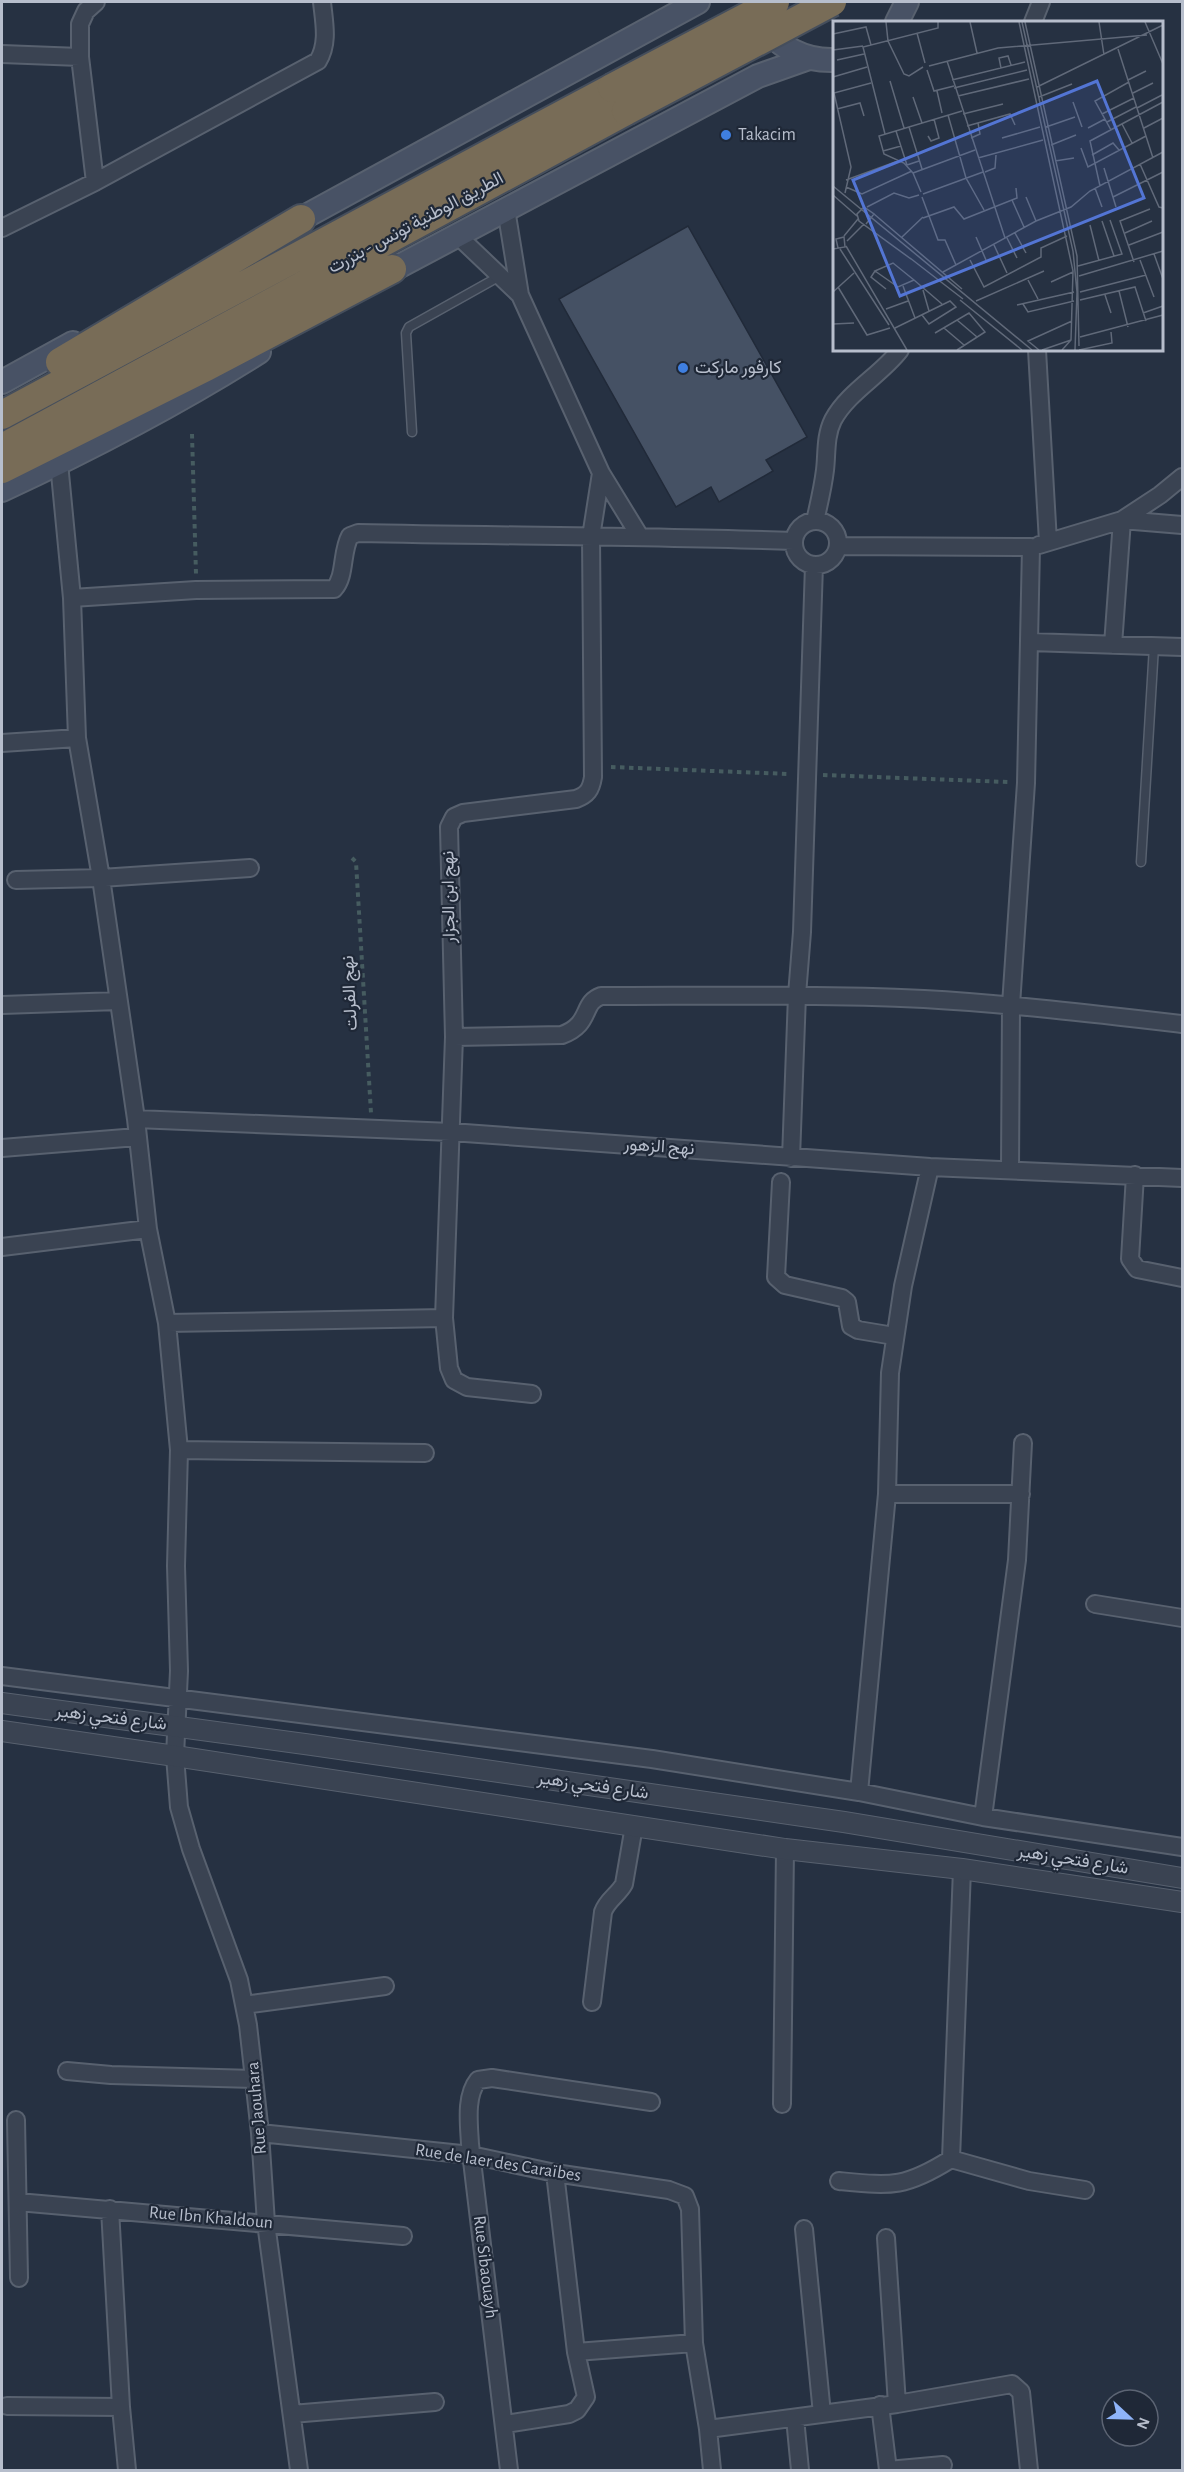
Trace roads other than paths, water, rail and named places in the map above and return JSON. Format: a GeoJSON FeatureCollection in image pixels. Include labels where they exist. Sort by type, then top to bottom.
{"type":"FeatureCollection","features":[{"type":"Feature","properties":{"kind":"highway","name":"الطريق الوطنية تونس - بنزرت"},"geometry":{"type":"LineString","coordinates":[[2,448],[619,99],[775,2]]}},
{"type":"Feature","properties":{"kind":"highway","name":"الطريق الوطنية تونس - بنزرت"},"geometry":{"type":"LineString","coordinates":[[2,415],[537,126],[619,99],[832,2]]}},
{"type":"Feature","properties":{"kind":"highway"},"geometry":{"type":"LineString","coordinates":[[2,397],[301,219]]}},
{"type":"Feature","properties":{"kind":"highway"},"geometry":{"type":"LineString","coordinates":[[2,469],[206,367],[392,269]]}},
{"type":"Feature","properties":{"kind":"main road"},"geometry":{"type":"LineString","coordinates":[[2,382],[698,2]]}},
{"type":"Feature","properties":{"kind":"main road"},"geometry":{"type":"LineString","coordinates":[[754,2],[767,29],[786,47],[825,61]]}},
{"type":"Feature","properties":{"kind":"main road"},"geometry":{"type":"LineString","coordinates":[[898,21],[907,2]]}},
{"type":"Feature","properties":{"kind":"main road"},"geometry":{"type":"LineString","coordinates":[[2,490],[59,463],[214,381],[392,269],[758,76],[825,61]]}},
{"type":"Feature","properties":{"kind":"street"},"geometry":{"type":"LineString","coordinates":[[95,182],[80,57],[80,24],[86,11],[96,2]]}},
{"type":"Feature","properties":{"kind":"street"},"geometry":{"type":"LineString","coordinates":[[2,228],[95,182],[318,61],[324,52],[325,39],[322,2]]}},
{"type":"Feature","properties":{"kind":"street"},"geometry":{"type":"LineString","coordinates":[[1033,21],[1041,2]]}},
{"type":"Feature","properties":{"kind":"street"},"geometry":{"type":"LineString","coordinates":[[2,54],[80,57]]}},
{"type":"Feature","properties":{"kind":"street"},"geometry":{"type":"LineString","coordinates":[[506,209],[520,295],[601,473],[639,535]]}},
{"type":"Feature","properties":{"kind":"street"},"geometry":{"type":"LineString","coordinates":[[457,235],[520,295]]}},
{"type":"Feature","properties":{"kind":"street"},"geometry":{"type":"LineString","coordinates":[[815,521],[826,468],[826,442],[832,422],[847,403],[888,366],[899,351]]}},
{"type":"Feature","properties":{"kind":"street"},"geometry":{"type":"LineString","coordinates":[[1010,1169],[1011,1005],[1026,783],[1030,642],[1039,544],[1037,351]]}},
{"type":"Feature","properties":{"kind":"street","name":"Rue Jaouhara"},"geometry":{"type":"LineString","coordinates":[[59,463],[72,598],[77,738],[101,878],[136,1119],[148,1229],[167,1323],[179,1450],[176,1566],[178,1700],[175,1756],[179,1807],[184,1828],[239,1980],[244,2005],[255,2079],[266,2223],[299,2470]]}},
{"type":"Feature","properties":{"kind":"street"},"geometry":{"type":"LineString","coordinates":[[591,537],[601,473]]}},
{"type":"Feature","properties":{"kind":"street"},"geometry":{"type":"LineString","coordinates":[[838,546],[1039,544],[1122,520],[1154,500],[1182,477]]}},
{"type":"Feature","properties":{"kind":"street"},"geometry":{"type":"LineString","coordinates":[[1122,520],[1182,525]]}},
{"type":"Feature","properties":{"kind":"street"},"geometry":{"type":"LineString","coordinates":[[1113,645],[1122,520]]}},
{"type":"Feature","properties":{"kind":"street"},"geometry":{"type":"LineString","coordinates":[[815,521],[827,524],[833,530],[838,537],[838,546],[830,561],[814,566],[799,557],[794,541],[802,526],[815,521]]}},
{"type":"Feature","properties":{"kind":"street"},"geometry":{"type":"LineString","coordinates":[[72,598],[196,590],[334,589],[339,583],[346,542],[350,536],[358,534],[591,537],[639,535],[794,541]]}},
{"type":"Feature","properties":{"kind":"street","name":"نهج ابن الجزار"},"geometry":{"type":"LineString","coordinates":[[532,1394],[467,1387],[454,1380],[449,1368],[444,1318],[454,1037],[448,827],[454,817],[463,813],[576,799],[591,789],[593,777],[591,537]]}},
{"type":"Feature","properties":{"kind":"street"},"geometry":{"type":"LineString","coordinates":[[791,1158],[797,995],[802,932],[814,566]]}},
{"type":"Feature","properties":{"kind":"street"},"geometry":{"type":"LineString","coordinates":[[1030,642],[1182,647]]}},
{"type":"Feature","properties":{"kind":"street"},"geometry":{"type":"LineString","coordinates":[[2,743],[77,738]]}},
{"type":"Feature","properties":{"kind":"street"},"geometry":{"type":"LineString","coordinates":[[16,880],[101,878],[250,868]]}},
{"type":"Feature","properties":{"kind":"street"},"geometry":{"type":"LineString","coordinates":[[454,1037],[562,1035],[578,1028],[594,998],[601,996],[797,995],[1011,1005],[1182,1024]]}},
{"type":"Feature","properties":{"kind":"street"},"geometry":{"type":"LineString","coordinates":[[2,1005],[118,1000]]}},
{"type":"Feature","properties":{"kind":"street","name":"نهج الزهور"},"geometry":{"type":"LineString","coordinates":[[136,1119],[451,1132],[930,1167],[1182,1178]]}},
{"type":"Feature","properties":{"kind":"street"},"geometry":{"type":"LineString","coordinates":[[2,1148],[137,1137]]}},
{"type":"Feature","properties":{"kind":"street"},"geometry":{"type":"LineString","coordinates":[[859,1792],[887,1494],[890,1373],[894,1336],[930,1167]]}},
{"type":"Feature","properties":{"kind":"street"},"geometry":{"type":"LineString","coordinates":[[1135,1175],[1130,1259],[1137,1269],[1182,1278]]}},
{"type":"Feature","properties":{"kind":"street"},"geometry":{"type":"LineString","coordinates":[[781,1182],[776,1277],[785,1285],[842,1298],[847,1302],[851,1326],[858,1330],[894,1336]]}},
{"type":"Feature","properties":{"kind":"street"},"geometry":{"type":"LineString","coordinates":[[2,1247],[148,1229]]}},
{"type":"Feature","properties":{"kind":"street"},"geometry":{"type":"LineString","coordinates":[[167,1323],[444,1318]]}},
{"type":"Feature","properties":{"kind":"street"},"geometry":{"type":"LineString","coordinates":[[983,1817],[1017,1560],[1023,1443]]}},
{"type":"Feature","properties":{"kind":"street"},"geometry":{"type":"LineString","coordinates":[[179,1450],[425,1453]]}},
{"type":"Feature","properties":{"kind":"street"},"geometry":{"type":"LineString","coordinates":[[887,1494],[1021,1494]]}},
{"type":"Feature","properties":{"kind":"street"},"geometry":{"type":"LineString","coordinates":[[1095,1604],[1182,1618]]}},
{"type":"Feature","properties":{"kind":"street"},"geometry":{"type":"LineString","coordinates":[[2,1676],[652,1759],[859,1792],[983,1817],[1182,1847]]}},
{"type":"Feature","properties":{"kind":"street","name":"شارع فتحي زهير"},"geometry":{"type":"LineString","coordinates":[[2,1703],[832,1820],[1182,1878]]}},
{"type":"Feature","properties":{"kind":"street","name":"شارع فتحي زهير"},"geometry":{"type":"LineString","coordinates":[[2,1731],[785,1849],[962,1869],[1182,1902]]}},
{"type":"Feature","properties":{"kind":"street"},"geometry":{"type":"LineString","coordinates":[[592,2002],[603,1912],[609,1899],[624,1884],[634,1826]]}},
{"type":"Feature","properties":{"kind":"street"},"geometry":{"type":"LineString","coordinates":[[782,2104],[785,1849]]}},
{"type":"Feature","properties":{"kind":"street"},"geometry":{"type":"LineString","coordinates":[[951,2159],[962,1869]]}},
{"type":"Feature","properties":{"kind":"street"},"geometry":{"type":"LineString","coordinates":[[244,2005],[385,1986]]}},
{"type":"Feature","properties":{"kind":"street"},"geometry":{"type":"LineString","coordinates":[[67,2071],[111,2075],[255,2079]]}},
{"type":"Feature","properties":{"kind":"street","name":"Rue Sibaouayh"},"geometry":{"type":"LineString","coordinates":[[509,2470],[471,2155],[469,2128],[471,2094],[478,2080],[492,2078],[651,2102]]}},
{"type":"Feature","properties":{"kind":"street"},"geometry":{"type":"LineString","coordinates":[[16,2120],[19,2278]]}},
{"type":"Feature","properties":{"kind":"street","name":"Rue de laer des Caraïbes"},"geometry":{"type":"LineString","coordinates":[[260,2133],[471,2155],[555,2173],[669,2190],[685,2196],[690,2209],[694,2343]]}},
{"type":"Feature","properties":{"kind":"street"},"geometry":{"type":"LineString","coordinates":[[839,2181],[881,2185],[903,2183],[933,2171],[951,2159],[1029,2181],[1085,2190]]}},
{"type":"Feature","properties":{"kind":"street"},"geometry":{"type":"LineString","coordinates":[[505,2424],[569,2414],[577,2410],[586,2397],[576,2352],[555,2173]]}},
{"type":"Feature","properties":{"kind":"street","name":"Rue Ibn Khaldoun"},"geometry":{"type":"LineString","coordinates":[[18,2202],[403,2236]]}},
{"type":"Feature","properties":{"kind":"street"},"geometry":{"type":"LineString","coordinates":[[110,2209],[121,2407],[127,2470]]}},
{"type":"Feature","properties":{"kind":"street"},"geometry":{"type":"LineString","coordinates":[[804,2229],[822,2414]]}},
{"type":"Feature","properties":{"kind":"street"},"geometry":{"type":"LineString","coordinates":[[886,2238],[888,2470],[944,2465]]}},
{"type":"Feature","properties":{"kind":"street"},"geometry":{"type":"LineString","coordinates":[[576,2352],[694,2343],[712,2470]]}},
{"type":"Feature","properties":{"kind":"street"},"geometry":{"type":"LineString","coordinates":[[708,2429],[888,2405],[1004,2384],[1016,2386],[1021,2392],[1029,2470]]}},
{"type":"Feature","properties":{"kind":"street"},"geometry":{"type":"LineString","coordinates":[[292,2414],[435,2402]]}},
{"type":"Feature","properties":{"kind":"street"},"geometry":{"type":"LineString","coordinates":[[7,2406],[121,2407]]}},
{"type":"Feature","properties":{"kind":"street"},"geometry":{"type":"LineString","coordinates":[[795,2418],[800,2470]]}},
{"type":"Feature","properties":{"kind":"lane"},"geometry":{"type":"LineString","coordinates":[[412,432],[406,333],[409,327],[500,276]]}},
{"type":"Feature","properties":{"kind":"lane"},"geometry":{"type":"LineString","coordinates":[[1141,862],[1154,645]]}},
{"type":"Feature","properties":{"kind":"place","name":"Takacim"},"geometry":{"type":"Point","coordinates":[726,135]}},
{"type":"Feature","properties":{"kind":"place","name":"كارفور ماركت"},"geometry":{"type":"Point","coordinates":[683,368]}}]}
